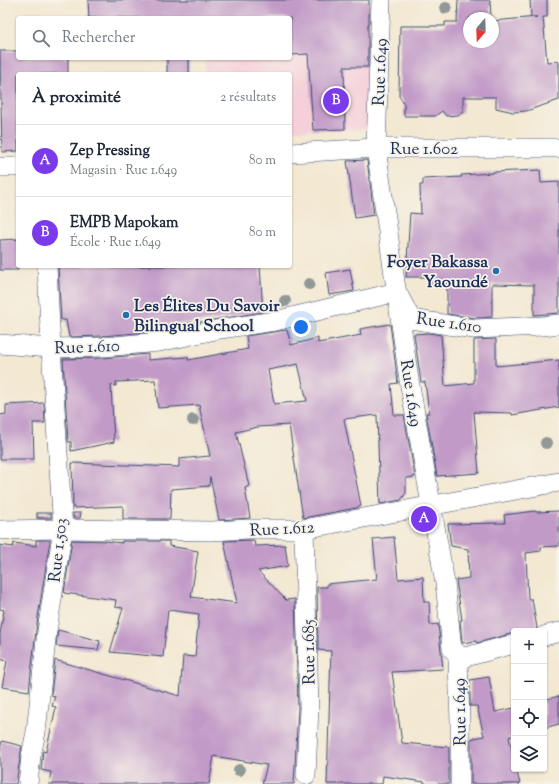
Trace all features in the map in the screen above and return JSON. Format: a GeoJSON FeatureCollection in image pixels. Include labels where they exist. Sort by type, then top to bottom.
{"type":"FeatureCollection","features":[{"type":"Feature","properties":{"kind":"street","name":"Rue 1.649"},"geometry":{"type":"LineString","coordinates":[[381,0],[376,148],[409,380],[445,583],[452,649],[457,653],[458,659],[460,784]]}},
{"type":"Feature","properties":{"kind":"street","name":"Rue 1.602"},"geometry":{"type":"LineString","coordinates":[[292,153],[376,148],[559,148]]}},
{"type":"Feature","properties":{"kind":"street"},"geometry":{"type":"LineString","coordinates":[[0,167],[16,167]]}},
{"type":"Feature","properties":{"kind":"street","name":"Rue 1.503"},"geometry":{"type":"LineString","coordinates":[[28,784],[31,756],[36,732],[53,589],[63,529],[47,268]]}},
{"type":"Feature","properties":{"kind":"street","name":"Rue 1.610"},"geometry":{"type":"LineString","coordinates":[[0,344],[51,348],[103,347],[159,342],[275,321],[397,292],[411,319],[474,328],[543,326],[559,324]]}},
{"type":"Feature","properties":{"kind":"street","name":"Rue 1.612"},"geometry":{"type":"LineString","coordinates":[[0,530],[63,529],[211,531],[248,529],[304,529],[559,482]]}},
{"type":"Feature","properties":{"kind":"street","name":"Rue 1.685"},"geometry":{"type":"LineString","coordinates":[[304,529],[309,708],[306,775]]}},
{"type":"Feature","properties":{"kind":"street"},"geometry":{"type":"LineString","coordinates":[[547,635],[559,632]]}},
{"type":"Feature","properties":{"kind":"street"},"geometry":{"type":"LineString","coordinates":[[458,659],[511,645]]}},
{"type":"Feature","properties":{"kind":"shaded area"},"geometry":{"type":"Polygon","coordinates":[[[380,23],[382,129],[292,130],[292,72],[206,72],[205,60],[292,60],[292,27],[380,23]]]}},
{"type":"Feature","properties":{"kind":"building"},"geometry":{"type":"Polygon","coordinates":[[[88,0],[369,0],[368,67],[344,67],[345,129],[313,130],[308,54],[292,55],[292,16],[89,16],[88,0]]]}},
{"type":"Feature","properties":{"kind":"building"},"geometry":{"type":"Polygon","coordinates":[[[458,0],[490,0],[491,12],[463,12],[463,48],[499,48],[499,20],[537,17],[531,17],[530,0],[547,0],[547,17],[543,17],[547,62],[559,61],[559,100],[526,111],[513,112],[496,108],[496,97],[463,97],[463,111],[458,115],[446,116],[442,111],[435,116],[404,116],[404,104],[399,96],[400,26],[445,26],[445,22],[457,22],[458,0]]]}},
{"type":"Feature","properties":{"kind":"building"},"geometry":{"type":"Polygon","coordinates":[[[0,51],[16,51],[16,60],[68,60],[68,72],[16,72],[16,151],[2,152],[0,51]]]}},
{"type":"Feature","properties":{"kind":"building"},"geometry":{"type":"Polygon","coordinates":[[[167,60],[189,60],[189,72],[167,72],[167,60]]]}},
{"type":"Feature","properties":{"kind":"building"},"geometry":{"type":"Polygon","coordinates":[[[367,160],[374,215],[355,218],[347,161],[367,160]]]}},
{"type":"Feature","properties":{"kind":"building"},"geometry":{"type":"Polygon","coordinates":[[[540,170],[541,183],[559,182],[559,313],[534,315],[534,285],[492,284],[492,317],[475,318],[447,314],[447,284],[431,286],[430,277],[406,277],[410,213],[421,214],[420,185],[423,185],[423,179],[462,177],[461,175],[493,172],[540,170]]]}},
{"type":"Feature","properties":{"kind":"building"},"geometry":{"type":"Polygon","coordinates":[[[16,239],[16,268],[18,268],[18,270],[0,270],[0,240],[16,239]]]}},
{"type":"Feature","properties":{"kind":"building"},"geometry":{"type":"Polygon","coordinates":[[[58,268],[260,268],[263,312],[201,322],[148,326],[148,332],[102,336],[69,337],[66,320],[61,320],[58,268]]]}},
{"type":"Feature","properties":{"kind":"building"},"geometry":{"type":"Polygon","coordinates":[[[350,269],[354,291],[329,295],[326,273],[350,269]]]}},
{"type":"Feature","properties":{"kind":"building"},"geometry":{"type":"Polygon","coordinates":[[[390,324],[398,383],[391,384],[394,415],[404,415],[415,477],[406,478],[406,493],[401,500],[380,504],[377,415],[344,419],[361,506],[356,508],[303,518],[289,425],[258,427],[236,432],[249,486],[245,488],[250,518],[219,520],[210,477],[209,486],[171,489],[170,519],[123,519],[123,506],[73,508],[72,463],[179,467],[179,459],[210,456],[199,405],[158,408],[155,380],[116,382],[116,386],[111,385],[114,442],[71,451],[71,442],[68,442],[63,359],[104,358],[148,354],[148,360],[188,357],[188,360],[248,349],[246,336],[287,330],[291,345],[318,338],[318,343],[361,335],[360,329],[390,324]],[[298,364],[268,370],[274,404],[307,401],[298,364]]]}},
{"type":"Feature","properties":{"kind":"building"},"geometry":{"type":"Polygon","coordinates":[[[429,333],[441,335],[445,386],[474,383],[474,340],[496,339],[496,366],[559,360],[559,407],[512,415],[512,413],[474,412],[479,473],[437,476],[426,413],[429,413],[425,382],[421,382],[414,334],[429,333]]]}},
{"type":"Feature","properties":{"kind":"building"},"geometry":{"type":"Polygon","coordinates":[[[44,403],[45,423],[33,423],[34,459],[0,459],[0,415],[6,414],[6,405],[44,403]]]}},
{"type":"Feature","properties":{"kind":"building"},"geometry":{"type":"Polygon","coordinates":[[[535,511],[559,511],[559,546],[541,547],[541,551],[526,553],[528,599],[532,599],[537,628],[511,628],[511,634],[477,643],[476,641],[462,643],[460,620],[462,620],[456,580],[469,578],[468,549],[451,546],[448,524],[505,523],[504,515],[535,511]]]}},
{"type":"Feature","properties":{"kind":"building"},"geometry":{"type":"Polygon","coordinates":[[[37,513],[51,513],[51,518],[37,518],[37,513]]]}},
{"type":"Feature","properties":{"kind":"building"},"geometry":{"type":"Polygon","coordinates":[[[73,513],[81,513],[80,518],[73,518],[73,513]]]}},
{"type":"Feature","properties":{"kind":"building"},"geometry":{"type":"Polygon","coordinates":[[[394,537],[398,579],[423,577],[424,602],[429,602],[430,625],[438,624],[443,669],[392,672],[402,743],[449,747],[449,784],[425,784],[425,782],[383,776],[382,784],[327,784],[331,651],[318,650],[317,587],[327,587],[327,584],[377,579],[373,539],[394,537]]]}},
{"type":"Feature","properties":{"kind":"building"},"geometry":{"type":"Polygon","coordinates":[[[36,540],[50,540],[36,630],[29,691],[2,687],[7,661],[0,659],[0,634],[4,610],[0,609],[0,545],[13,547],[14,543],[36,546],[36,540]]]}},
{"type":"Feature","properties":{"kind":"building"},"geometry":{"type":"Polygon","coordinates":[[[72,540],[122,543],[122,541],[169,541],[169,546],[198,551],[191,597],[237,603],[224,541],[254,540],[255,546],[285,545],[288,566],[258,571],[286,600],[295,599],[298,708],[294,784],[262,784],[267,765],[214,756],[209,784],[49,784],[51,772],[41,770],[43,751],[46,752],[56,707],[52,706],[55,696],[51,695],[55,660],[180,696],[183,656],[195,657],[199,614],[168,610],[163,657],[110,652],[123,608],[115,607],[116,600],[64,593],[72,540]]]}},
{"type":"Feature","properties":{"kind":"building"},"geometry":{"type":"Polygon","coordinates":[[[58,630],[100,641],[98,650],[56,646],[58,630]]]}},
{"type":"Feature","properties":{"kind":"building"},"geometry":{"type":"Polygon","coordinates":[[[489,677],[495,712],[511,709],[511,736],[509,737],[511,746],[511,772],[517,772],[520,784],[471,784],[471,739],[484,736],[477,706],[470,706],[470,680],[489,677]]]}},
{"type":"Feature","properties":{"kind":"building"},"geometry":{"type":"Polygon","coordinates":[[[559,696],[559,724],[547,727],[547,700],[559,696]]]}},
{"type":"Feature","properties":{"kind":"building"},"geometry":{"type":"Polygon","coordinates":[[[2,741],[22,746],[16,784],[0,784],[0,749],[2,741]]]}},
{"type":"Feature","properties":{"kind":"place","name":"EMPB Mapokam"},"geometry":{"type":"Point","coordinates":[336,101]}},
{"type":"Feature","properties":{"kind":"place","name":"Foyer Bakassa Yaoundé"},"geometry":{"type":"Point","coordinates":[496,271]}},
{"type":"Feature","properties":{"kind":"place","name":"Les Élites Du Savoir Bilingual School"},"geometry":{"type":"Point","coordinates":[126,315]}},
{"type":"Feature","properties":{"kind":"place","name":"Zep Pressing"},"geometry":{"type":"Point","coordinates":[424,519]}}]}
